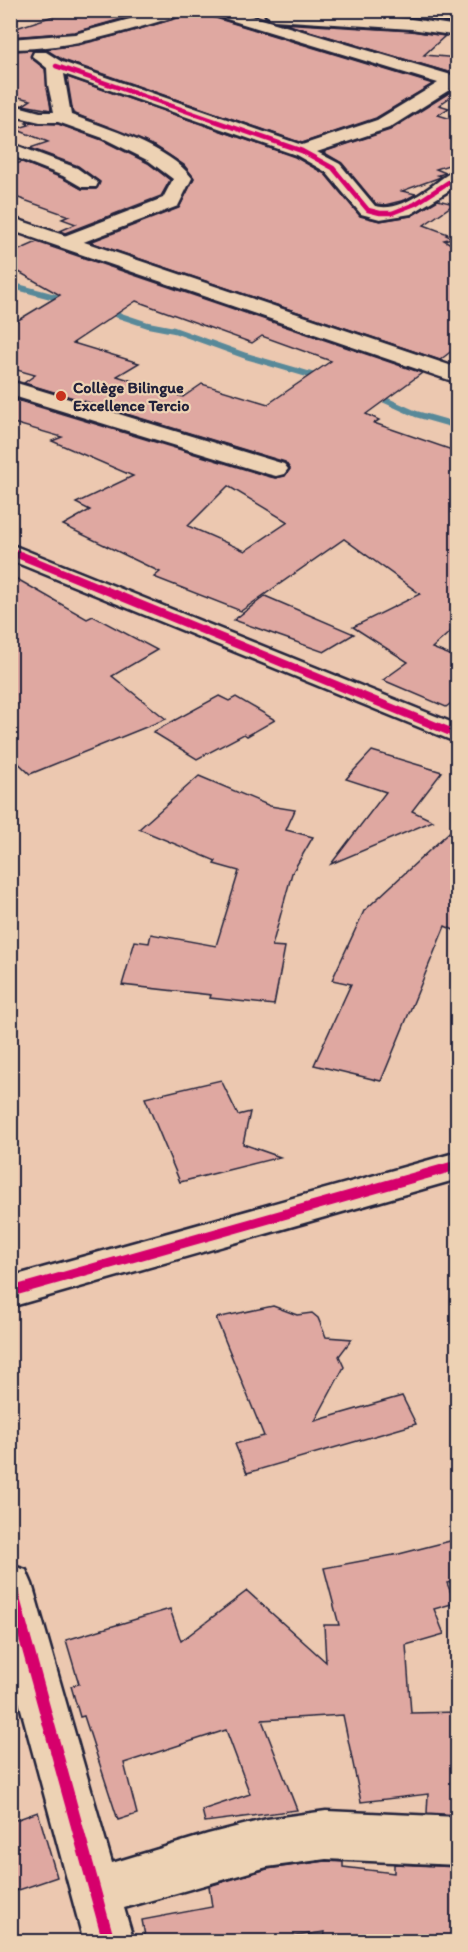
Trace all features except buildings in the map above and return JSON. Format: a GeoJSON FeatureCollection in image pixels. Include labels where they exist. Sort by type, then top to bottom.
{"type":"FeatureCollection","features":[{"type":"Feature","properties":{"kind":"street"},"geometry":{"type":"LineString","coordinates":[[16,44],[81,39],[181,10]]}},
{"type":"Feature","properties":{"kind":"street"},"geometry":{"type":"LineString","coordinates":[[411,24],[426,10]]}},
{"type":"Feature","properties":{"kind":"street"},"geometry":{"type":"LineString","coordinates":[[214,11],[411,24],[457,31]]}},
{"type":"Feature","properties":{"kind":"street"},"geometry":{"type":"LineString","coordinates":[[214,11],[454,83]]}},
{"type":"Feature","properties":{"kind":"street"},"geometry":{"type":"LineString","coordinates":[[413,71],[457,31]]}},
{"type":"Feature","properties":{"kind":"street"},"geometry":{"type":"LineString","coordinates":[[16,44],[56,66],[303,151],[333,168],[368,210],[375,213],[386,214],[406,210],[458,176]]}},
{"type":"Feature","properties":{"kind":"street"},"geometry":{"type":"LineString","coordinates":[[56,66],[54,78],[56,92],[65,119]]}},
{"type":"Feature","properties":{"kind":"street"},"geometry":{"type":"LineString","coordinates":[[303,151],[383,124],[454,83]]}},
{"type":"Feature","properties":{"kind":"street"},"geometry":{"type":"LineString","coordinates":[[10,109],[40,117],[65,119],[110,134],[171,167],[183,178],[171,202],[66,242]]}},
{"type":"Feature","properties":{"kind":"street"},"geometry":{"type":"LineString","coordinates":[[10,141],[65,119]]}},
{"type":"Feature","properties":{"kind":"street"},"geometry":{"type":"LineString","coordinates":[[10,148],[63,169],[89,183]]}},
{"type":"Feature","properties":{"kind":"street"},"geometry":{"type":"LineString","coordinates":[[10,223],[458,376]]}},
{"type":"Feature","properties":{"kind":"street"},"geometry":{"type":"LineString","coordinates":[[10,388],[276,469]]}},
{"type":"Feature","properties":{"kind":"street"},"geometry":{"type":"LineString","coordinates":[[10,551],[458,735]]}},
{"type":"Feature","properties":{"kind":"street"},"geometry":{"type":"LineString","coordinates":[[10,1292],[458,1165]]}},
{"type":"Feature","properties":{"kind":"street"},"geometry":{"type":"LineString","coordinates":[[10,1584],[109,1941]]}},
{"type":"Feature","properties":{"kind":"street"},"geometry":{"type":"LineString","coordinates":[[97,1892],[208,1858],[267,1843],[326,1835],[458,1841]]}},
{"type":"Feature","properties":{"kind":"waterway"},"geometry":{"type":"LineString","coordinates":[[10,285],[66,300]]}},
{"type":"Feature","properties":{"kind":"waterway"},"geometry":{"type":"LineString","coordinates":[[106,311],[148,325],[174,330],[246,356],[321,378]]}},
{"type":"Feature","properties":{"kind":"waterway"},"geometry":{"type":"LineString","coordinates":[[374,395],[416,414],[458,426]]}},
{"type":"Feature","properties":{"kind":"cycle path"},"geometry":{"type":"LineString","coordinates":[[56,66],[302,151],[333,168],[368,210],[392,213],[404,209],[426,198],[458,176]]}},
{"type":"Feature","properties":{"kind":"cycle path"},"geometry":{"type":"LineString","coordinates":[[10,551],[458,735]]}},
{"type":"Feature","properties":{"kind":"cycle path"},"geometry":{"type":"LineString","coordinates":[[10,1292],[458,1165]]}},
{"type":"Feature","properties":{"kind":"cycle path"},"geometry":{"type":"LineString","coordinates":[[10,1584],[109,1942]]}},
{"type":"Feature","properties":{"kind":"place","name":"Collège Bilingue Excellence Tercio"},"geometry":{"type":"Point","coordinates":[61,396]}}]}
